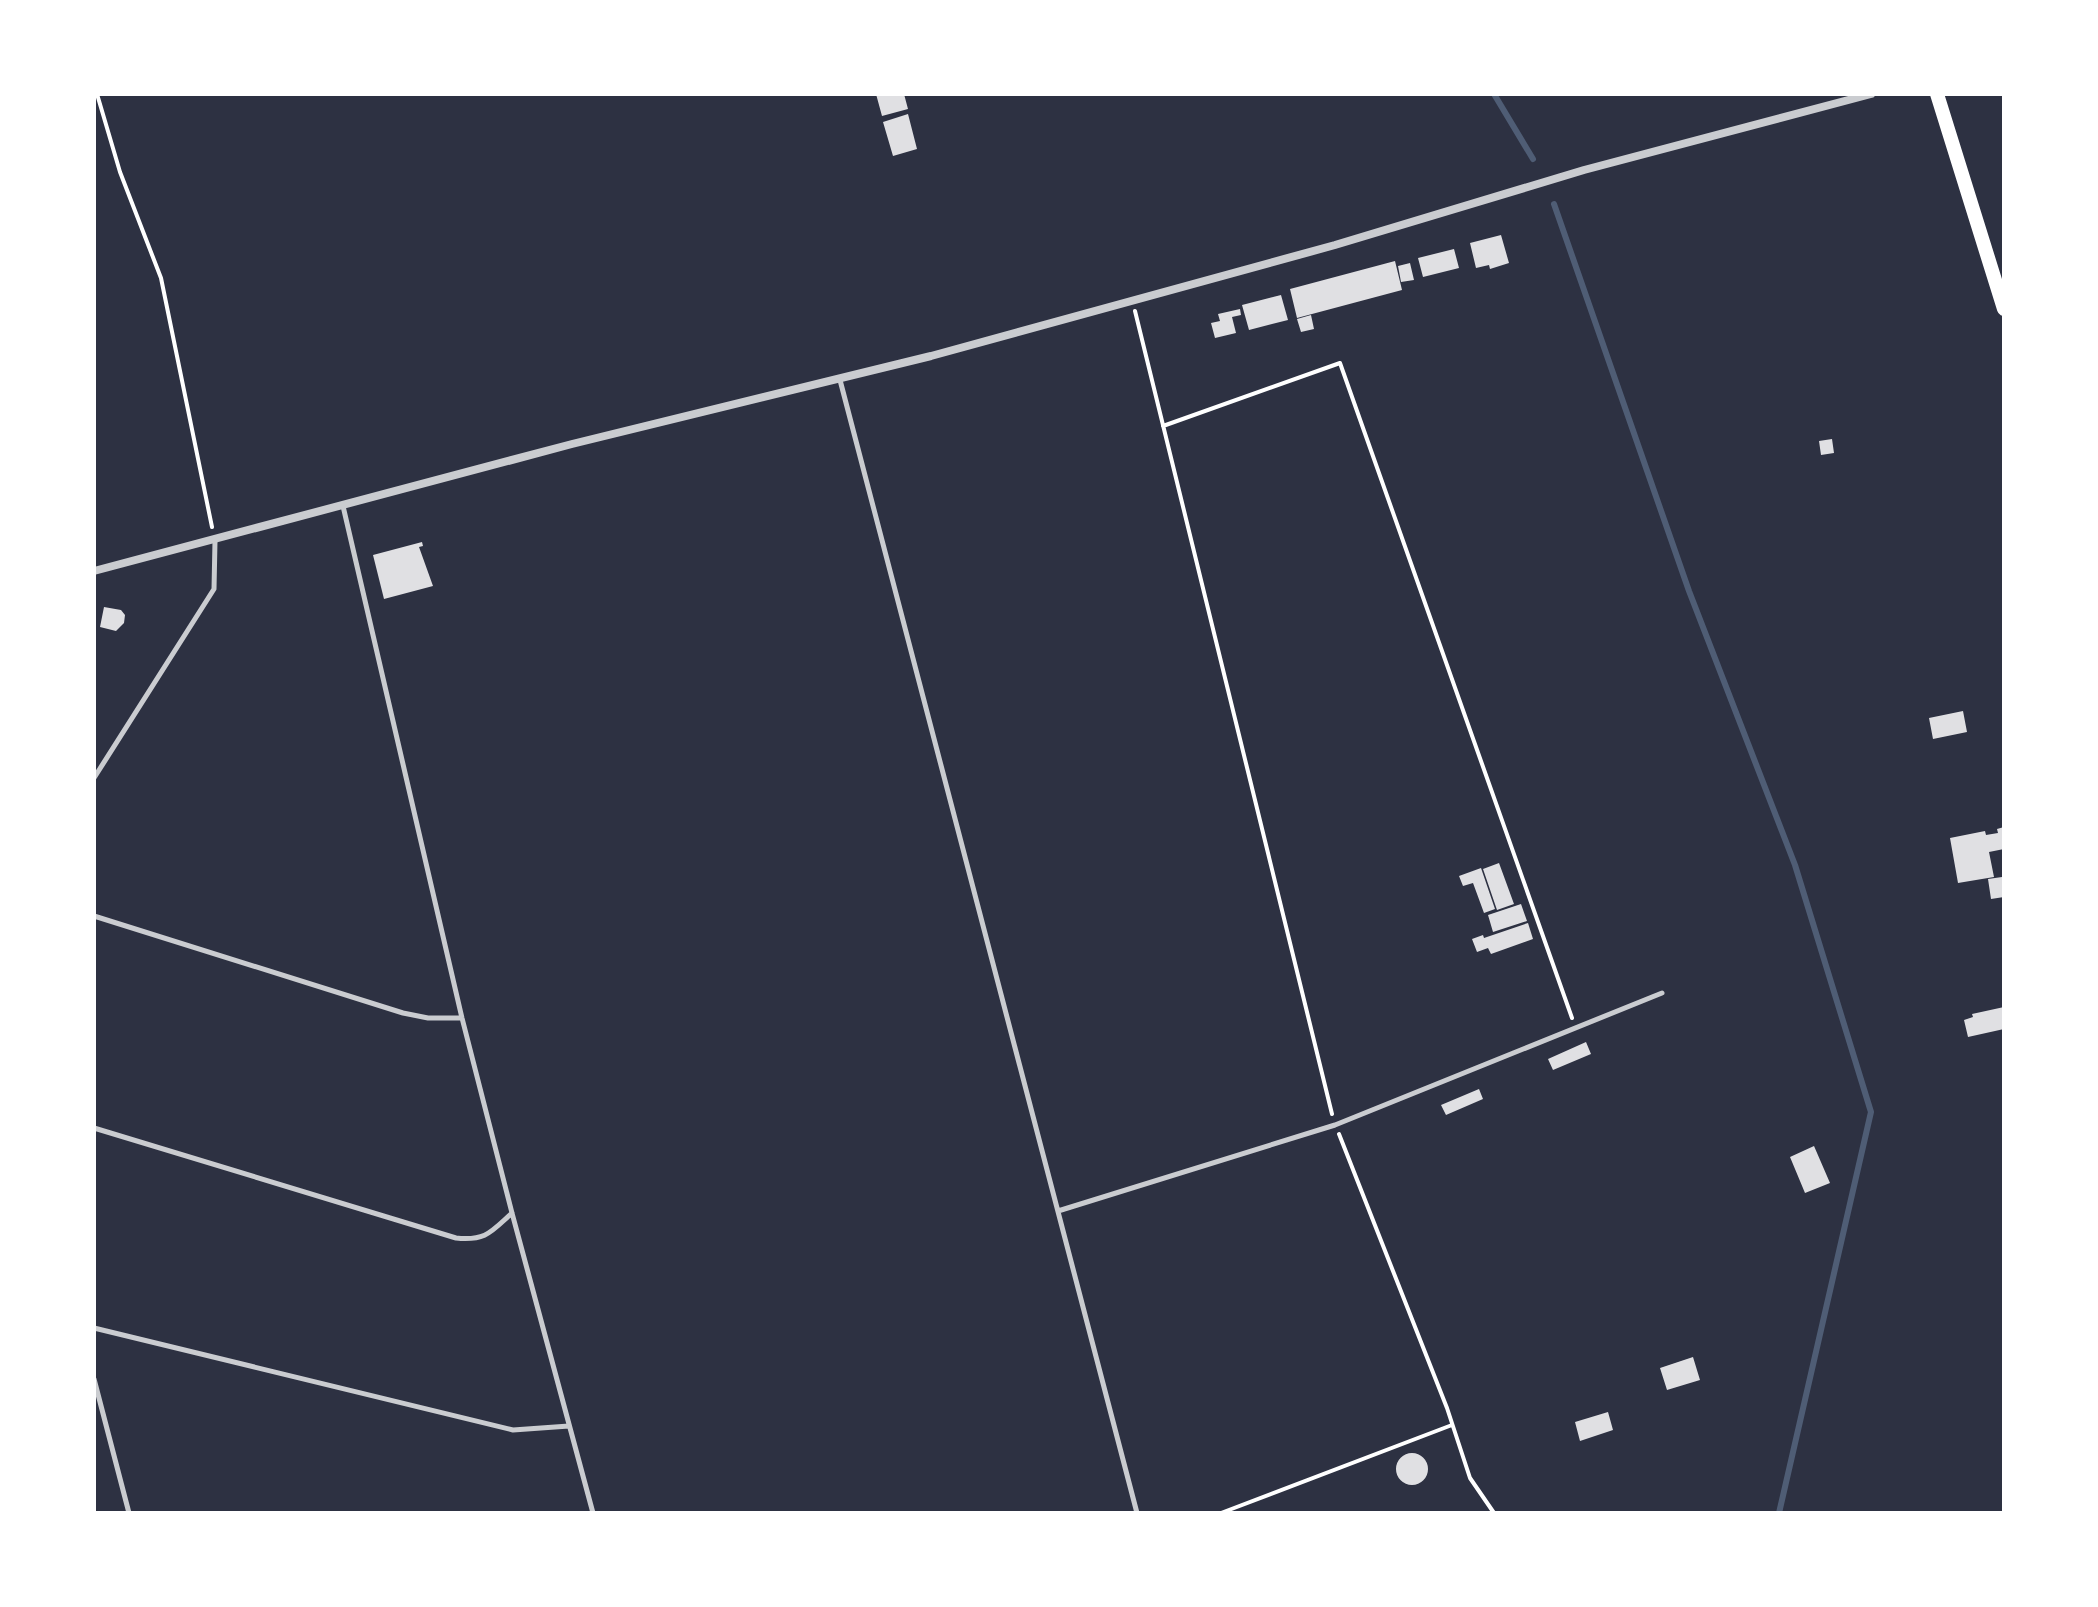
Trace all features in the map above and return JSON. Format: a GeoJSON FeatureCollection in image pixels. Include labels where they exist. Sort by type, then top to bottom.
{"type":"FeatureCollection","features":[{"type":"Feature","properties":{"kind":"main road"},"geometry":{"type":"LineString","coordinates":[[1937,94],[2004,309]]}},
{"type":"Feature","properties":{"kind":"street"},"geometry":{"type":"LineString","coordinates":[[94,571],[572,444],[840,380],[1335,245],[1584,170],[1707,140],[1871,94]]}},
{"type":"Feature","properties":{"kind":"lane"},"geometry":{"type":"LineString","coordinates":[[840,380],[1137,1513]]}},
{"type":"Feature","properties":{"kind":"lane"},"geometry":{"type":"LineString","coordinates":[[343,506],[462,1018],[593,1513]]}},
{"type":"Feature","properties":{"kind":"lane"},"geometry":{"type":"LineString","coordinates":[[94,778],[214,589],[215,541]]}},
{"type":"Feature","properties":{"kind":"lane"},"geometry":{"type":"LineString","coordinates":[[94,916],[403,1013],[428,1018],[462,1018]]}},
{"type":"Feature","properties":{"kind":"lane"},"geometry":{"type":"LineString","coordinates":[[1058,1211],[1335,1125],[1662,993]]}},
{"type":"Feature","properties":{"kind":"lane"},"geometry":{"type":"LineString","coordinates":[[94,1128],[456,1238],[474,1240],[486,1236],[512,1213]]}},
{"type":"Feature","properties":{"kind":"lane"},"geometry":{"type":"LineString","coordinates":[[94,1328],[513,1430],[569,1426]]}},
{"type":"Feature","properties":{"kind":"lane"},"geometry":{"type":"LineString","coordinates":[[94,1379],[129,1513]]}},
{"type":"Feature","properties":{"kind":"path"},"geometry":{"type":"LineString","coordinates":[[97,94],[120,172],[161,278],[215,541]]}},
{"type":"Feature","properties":{"kind":"path"},"geometry":{"type":"LineString","coordinates":[[1132,301],[1335,1125],[1470,1478],[1494,1513]]}},
{"type":"Feature","properties":{"kind":"path"},"geometry":{"type":"LineString","coordinates":[[1163,426],[1340,363],[1575,1028]]}},
{"type":"Feature","properties":{"kind":"path"},"geometry":{"type":"LineString","coordinates":[[1221,1513],[1452,1425]]}},
{"type":"Feature","properties":{"kind":"building"},"geometry":{"type":"Polygon","coordinates":[[[876,94],[904,94],[908,109],[882,116],[876,94]]]}},
{"type":"Feature","properties":{"kind":"building"},"geometry":{"type":"Polygon","coordinates":[[[908,114],[917,149],[893,156],[883,122],[908,114]]]}},
{"type":"Feature","properties":{"kind":"building"},"geometry":{"type":"Polygon","coordinates":[[[1501,235],[1509,263],[1490,269],[1489,265],[1476,268],[1470,243],[1501,235]]]}},
{"type":"Feature","properties":{"kind":"building"},"geometry":{"type":"Polygon","coordinates":[[[1454,249],[1459,268],[1423,277],[1418,258],[1454,249]]]}},
{"type":"Feature","properties":{"kind":"building"},"geometry":{"type":"Polygon","coordinates":[[[1395,261],[1402,290],[1297,318],[1290,289],[1395,261]]]}},
{"type":"Feature","properties":{"kind":"building"},"geometry":{"type":"Polygon","coordinates":[[[1410,263],[1414,280],[1401,282],[1398,266],[1410,263]]]}},
{"type":"Feature","properties":{"kind":"building"},"geometry":{"type":"Polygon","coordinates":[[[1281,295],[1288,320],[1249,330],[1242,305],[1281,295]]]}},
{"type":"Feature","properties":{"kind":"building"},"geometry":{"type":"Polygon","coordinates":[[[1240,309],[1241,315],[1232,317],[1236,333],[1215,338],[1211,323],[1220,321],[1218,314],[1240,309]]]}},
{"type":"Feature","properties":{"kind":"building"},"geometry":{"type":"Polygon","coordinates":[[[1311,315],[1314,329],[1301,332],[1297,319],[1311,315]]]}},
{"type":"Feature","properties":{"kind":"building"},"geometry":{"type":"Polygon","coordinates":[[[1832,439],[1834,453],[1821,455],[1819,441],[1832,439]]]}},
{"type":"Feature","properties":{"kind":"building"},"geometry":{"type":"Polygon","coordinates":[[[422,542],[423,546],[419,547],[433,586],[384,599],[373,555],[422,542]]]}},
{"type":"Feature","properties":{"kind":"building"},"geometry":{"type":"Polygon","coordinates":[[[104,607],[121,610],[125,615],[124,623],[116,631],[100,627],[104,607]]]}},
{"type":"Feature","properties":{"kind":"building"},"geometry":{"type":"Polygon","coordinates":[[[1963,711],[1967,732],[1933,739],[1929,718],[1963,711]]]}},
{"type":"Feature","properties":{"kind":"building"},"geometry":{"type":"Polygon","coordinates":[[[2004,827],[2004,849],[1989,852],[1994,877],[1958,883],[1950,838],[1985,831],[1986,835],[1998,833],[1997,829],[2004,827]]]}},
{"type":"Feature","properties":{"kind":"building"},"geometry":{"type":"Polygon","coordinates":[[[1499,863],[1514,904],[1497,910],[1483,869],[1499,863]]]}},
{"type":"Feature","properties":{"kind":"building"},"geometry":{"type":"Polygon","coordinates":[[[1481,868],[1495,909],[1484,913],[1473,883],[1463,886],[1459,876],[1481,868]]]}},
{"type":"Feature","properties":{"kind":"building"},"geometry":{"type":"Polygon","coordinates":[[[2002,877],[2004,897],[1991,899],[1988,879],[2002,877]]]}},
{"type":"Feature","properties":{"kind":"building"},"geometry":{"type":"Polygon","coordinates":[[[1521,904],[1527,921],[1493,932],[1488,915],[1521,904]]]}},
{"type":"Feature","properties":{"kind":"building"},"geometry":{"type":"Polygon","coordinates":[[[1528,923],[1533,939],[1491,954],[1488,948],[1477,952],[1472,939],[1528,923]]]}},
{"type":"Feature","properties":{"kind":"building"},"geometry":{"type":"Polygon","coordinates":[[[2004,1007],[2004,1029],[1968,1037],[1964,1020],[1973,1017],[1972,1014],[2004,1007]]]}},
{"type":"Feature","properties":{"kind":"building"},"geometry":{"type":"Polygon","coordinates":[[[1586,1042],[1591,1054],[1553,1070],[1548,1059],[1586,1042]]]}},
{"type":"Feature","properties":{"kind":"building"},"geometry":{"type":"Polygon","coordinates":[[[1479,1089],[1483,1099],[1446,1115],[1441,1105],[1479,1089]]]}},
{"type":"Feature","properties":{"kind":"building"},"geometry":{"type":"Polygon","coordinates":[[[1814,1146],[1830,1183],[1805,1193],[1790,1157],[1814,1146]]]}},
{"type":"Feature","properties":{"kind":"building"},"geometry":{"type":"Polygon","coordinates":[[[1693,1357],[1700,1380],[1667,1390],[1660,1368],[1693,1357]]]}},
{"type":"Feature","properties":{"kind":"building"},"geometry":{"type":"Polygon","coordinates":[[[1608,1412],[1613,1430],[1580,1441],[1575,1422],[1608,1412]]]}},
{"type":"Feature","properties":{"kind":"building"},"geometry":{"type":"Polygon","coordinates":[[[1412,1453],[1423,1458],[1428,1469],[1423,1480],[1412,1485],[1401,1480],[1396,1469],[1401,1458],[1412,1453]]]}},
{"type":"Feature","properties":{"kind":"waterway"},"geometry":{"type":"LineString","coordinates":[[1494,94],[1533,159]]}},
{"type":"Feature","properties":{"kind":"waterway"},"geometry":{"type":"LineString","coordinates":[[1554,204],[1689,591],[1795,865],[1871,1112],[1779,1513]]}}]}
